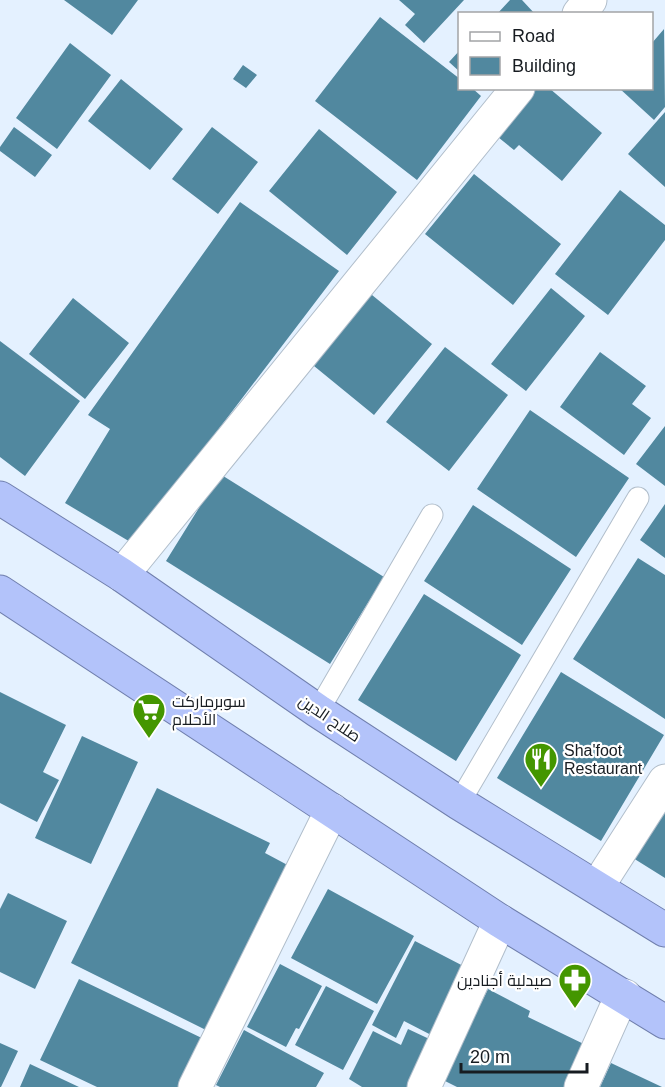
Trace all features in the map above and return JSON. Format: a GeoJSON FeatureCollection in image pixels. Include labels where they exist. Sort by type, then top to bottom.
{"type":"FeatureCollection","features":[{"type":"Feature","properties":{"kind":"highway","name":"صلاح الدين"},"geometry":{"type":"LineString","coordinates":[[0,498],[122,575],[318,711],[459,803],[665,930]]}},
{"type":"Feature","properties":{"kind":"highway"},"geometry":{"type":"LineString","coordinates":[[0,591],[500,921],[665,1022]]}},
{"type":"Feature","properties":{"kind":"street"},"geometry":{"type":"LineString","coordinates":[[581,12],[590,0]]}},
{"type":"Feature","properties":{"kind":"street"},"geometry":{"type":"LineString","coordinates":[[122,575],[516,90]]}},
{"type":"Feature","properties":{"kind":"street"},"geometry":{"type":"LineString","coordinates":[[597,887],[665,781]]}},
{"type":"Feature","properties":{"kind":"street"},"geometry":{"type":"LineString","coordinates":[[195,1087],[332,810]]}},
{"type":"Feature","properties":{"kind":"street"},"geometry":{"type":"LineString","coordinates":[[424,1087],[500,921]]}},
{"type":"Feature","properties":{"kind":"street"},"geometry":{"type":"LineString","coordinates":[[581,1087],[622,995],[625,996]]}},
{"type":"Feature","properties":{"kind":"lane"},"geometry":{"type":"LineString","coordinates":[[459,803],[638,498]]}},
{"type":"Feature","properties":{"kind":"lane"},"geometry":{"type":"LineString","coordinates":[[318,711],[432,515]]}},
{"type":"Feature","properties":{"kind":"building"},"geometry":{"type":"Polygon","coordinates":[[[64,0],[138,0],[112,35],[64,0]]]}},
{"type":"Feature","properties":{"kind":"building"},"geometry":{"type":"Polygon","coordinates":[[[399,0],[464,0],[424,43],[405,25],[415,14],[399,0]]]}},
{"type":"Feature","properties":{"kind":"building"},"geometry":{"type":"Polygon","coordinates":[[[510,0],[522,0],[533,12],[499,12],[510,0]]]}},
{"type":"Feature","properties":{"kind":"building"},"geometry":{"type":"Polygon","coordinates":[[[380,17],[458,77],[458,90],[474,90],[481,96],[417,180],[315,101],[380,17]]]}},
{"type":"Feature","properties":{"kind":"building"},"geometry":{"type":"Polygon","coordinates":[[[664,29],[665,107],[654,120],[621,90],[653,90],[653,42],[664,29]]]}},
{"type":"Feature","properties":{"kind":"building"},"geometry":{"type":"Polygon","coordinates":[[[70,43],[111,75],[57,149],[16,118],[70,43]]]}},
{"type":"Feature","properties":{"kind":"building"},"geometry":{"type":"Polygon","coordinates":[[[458,52],[458,70],[449,62],[458,52]]]}},
{"type":"Feature","properties":{"kind":"building"},"geometry":{"type":"Polygon","coordinates":[[[243,65],[257,75],[246,88],[233,79],[243,65]]]}},
{"type":"Feature","properties":{"kind":"building"},"geometry":{"type":"Polygon","coordinates":[[[121,79],[183,129],[150,170],[88,121],[121,79]]]}},
{"type":"Feature","properties":{"kind":"building"},"geometry":{"type":"Polygon","coordinates":[[[528,90],[551,90],[602,133],[562,181],[519,145],[514,150],[493,133],[528,90]]]}},
{"type":"Feature","properties":{"kind":"building"},"geometry":{"type":"Polygon","coordinates":[[[665,112],[665,187],[628,154],[665,112]]]}},
{"type":"Feature","properties":{"kind":"building"},"geometry":{"type":"Polygon","coordinates":[[[14,127],[52,155],[35,177],[0,151],[0,147],[14,127]]]}},
{"type":"Feature","properties":{"kind":"building"},"geometry":{"type":"Polygon","coordinates":[[[212,127],[258,162],[218,214],[172,179],[212,127]]]}},
{"type":"Feature","properties":{"kind":"building"},"geometry":{"type":"Polygon","coordinates":[[[319,129],[397,192],[347,255],[269,191],[319,129]]]}},
{"type":"Feature","properties":{"kind":"building"},"geometry":{"type":"Polygon","coordinates":[[[474,174],[561,244],[513,305],[425,234],[474,174]]]}},
{"type":"Feature","properties":{"kind":"building"},"geometry":{"type":"Polygon","coordinates":[[[620,190],[665,225],[665,240],[608,315],[555,274],[620,190]]]}},
{"type":"Feature","properties":{"kind":"building"},"geometry":{"type":"Polygon","coordinates":[[[240,202],[339,271],[132,543],[65,503],[110,429],[88,415],[240,202]]]}},
{"type":"Feature","properties":{"kind":"building"},"geometry":{"type":"Polygon","coordinates":[[[361,286],[432,344],[374,415],[303,357],[361,286]]]}},
{"type":"Feature","properties":{"kind":"building"},"geometry":{"type":"Polygon","coordinates":[[[551,288],[585,316],[526,391],[491,364],[551,288]]]}},
{"type":"Feature","properties":{"kind":"building"},"geometry":{"type":"Polygon","coordinates":[[[73,298],[129,343],[85,399],[29,354],[73,298]]]}},
{"type":"Feature","properties":{"kind":"building"},"geometry":{"type":"Polygon","coordinates":[[[0,341],[80,401],[25,476],[0,457],[0,341]]]}},
{"type":"Feature","properties":{"kind":"building"},"geometry":{"type":"Polygon","coordinates":[[[445,347],[508,395],[449,471],[386,422],[445,347]]]}},
{"type":"Feature","properties":{"kind":"building"},"geometry":{"type":"Polygon","coordinates":[[[600,352],[646,386],[632,404],[651,418],[624,455],[560,407],[600,352]]]}},
{"type":"Feature","properties":{"kind":"building"},"geometry":{"type":"Polygon","coordinates":[[[530,410],[629,478],[576,557],[477,489],[530,410]]]}},
{"type":"Feature","properties":{"kind":"building"},"geometry":{"type":"Polygon","coordinates":[[[665,426],[665,486],[636,464],[665,426]]]}},
{"type":"Feature","properties":{"kind":"building"},"geometry":{"type":"Polygon","coordinates":[[[220,474],[384,577],[330,664],[166,561],[220,474]]]}},
{"type":"Feature","properties":{"kind":"building"},"geometry":{"type":"Polygon","coordinates":[[[665,504],[665,558],[640,540],[665,504]]]}},
{"type":"Feature","properties":{"kind":"building"},"geometry":{"type":"Polygon","coordinates":[[[473,505],[571,569],[522,645],[424,581],[473,505]]]}},
{"type":"Feature","properties":{"kind":"building"},"geometry":{"type":"Polygon","coordinates":[[[638,558],[665,575],[665,719],[573,659],[638,558]]]}},
{"type":"Feature","properties":{"kind":"building"},"geometry":{"type":"Polygon","coordinates":[[[424,594],[521,655],[456,761],[358,700],[424,594]]]}},
{"type":"Feature","properties":{"kind":"building"},"geometry":{"type":"Polygon","coordinates":[[[561,672],[664,735],[601,841],[497,778],[561,672]]]}},
{"type":"Feature","properties":{"kind":"building"},"geometry":{"type":"Polygon","coordinates":[[[0,692],[66,725],[43,772],[59,780],[37,822],[0,803],[0,692]]]}},
{"type":"Feature","properties":{"kind":"building"},"geometry":{"type":"Polygon","coordinates":[[[82,736],[138,762],[91,864],[35,838],[82,736]]]}},
{"type":"Feature","properties":{"kind":"building"},"geometry":{"type":"Polygon","coordinates":[[[157,788],[270,843],[265,853],[295,869],[214,1034],[71,963],[157,788]]]}},
{"type":"Feature","properties":{"kind":"building"},"geometry":{"type":"Polygon","coordinates":[[[665,811],[665,878],[633,858],[665,811]]]}},
{"type":"Feature","properties":{"kind":"building"},"geometry":{"type":"Polygon","coordinates":[[[328,889],[414,936],[377,1004],[291,958],[328,889]]]}},
{"type":"Feature","properties":{"kind":"building"},"geometry":{"type":"Polygon","coordinates":[[[8,893],[67,921],[35,989],[0,972],[0,909],[8,893]]]}},
{"type":"Feature","properties":{"kind":"building"},"geometry":{"type":"Polygon","coordinates":[[[415,941],[471,970],[437,1038],[404,1021],[396,1038],[372,1025],[415,941]]]}},
{"type":"Feature","properties":{"kind":"building"},"geometry":{"type":"Polygon","coordinates":[[[280,964],[322,986],[299,1029],[296,1028],[286,1047],[247,1027],[280,964]]]}},
{"type":"Feature","properties":{"kind":"building"},"geometry":{"type":"Polygon","coordinates":[[[79,979],[208,1041],[187,1087],[97,1087],[40,1060],[79,979]]]}},
{"type":"Feature","properties":{"kind":"building"},"geometry":{"type":"Polygon","coordinates":[[[326,986],[374,1011],[343,1070],[295,1045],[326,986]]]}},
{"type":"Feature","properties":{"kind":"building"},"geometry":{"type":"Polygon","coordinates":[[[488,989],[530,1011],[528,1017],[590,1047],[571,1087],[457,1087],[443,1080],[488,989]]]}},
{"type":"Feature","properties":{"kind":"building"},"geometry":{"type":"Polygon","coordinates":[[[408,1029],[440,1044],[418,1087],[362,1087],[349,1079],[373,1031],[401,1045],[408,1029]]]}},
{"type":"Feature","properties":{"kind":"building"},"geometry":{"type":"Polygon","coordinates":[[[244,1030],[324,1073],[316,1087],[220,1087],[216,1085],[244,1030]]]}},
{"type":"Feature","properties":{"kind":"building"},"geometry":{"type":"Polygon","coordinates":[[[0,1043],[18,1051],[1,1087],[0,1087],[0,1043]]]}},
{"type":"Feature","properties":{"kind":"building"},"geometry":{"type":"Polygon","coordinates":[[[611,1063],[662,1087],[600,1087],[611,1063]]]}},
{"type":"Feature","properties":{"kind":"building"},"geometry":{"type":"Polygon","coordinates":[[[30,1064],[79,1087],[20,1087],[30,1064]]]}},
{"type":"Feature","properties":{"kind":"place","name":"سوبرماركت الأحلام"},"geometry":{"type":"Point","coordinates":[149,739]}},
{"type":"Feature","properties":{"kind":"place","name":"Sha'foot Restaurant"},"geometry":{"type":"Point","coordinates":[541,788]}},
{"type":"Feature","properties":{"kind":"place","name":"صيدلية أجنادين"},"geometry":{"type":"Point","coordinates":[575,1009]}}]}
